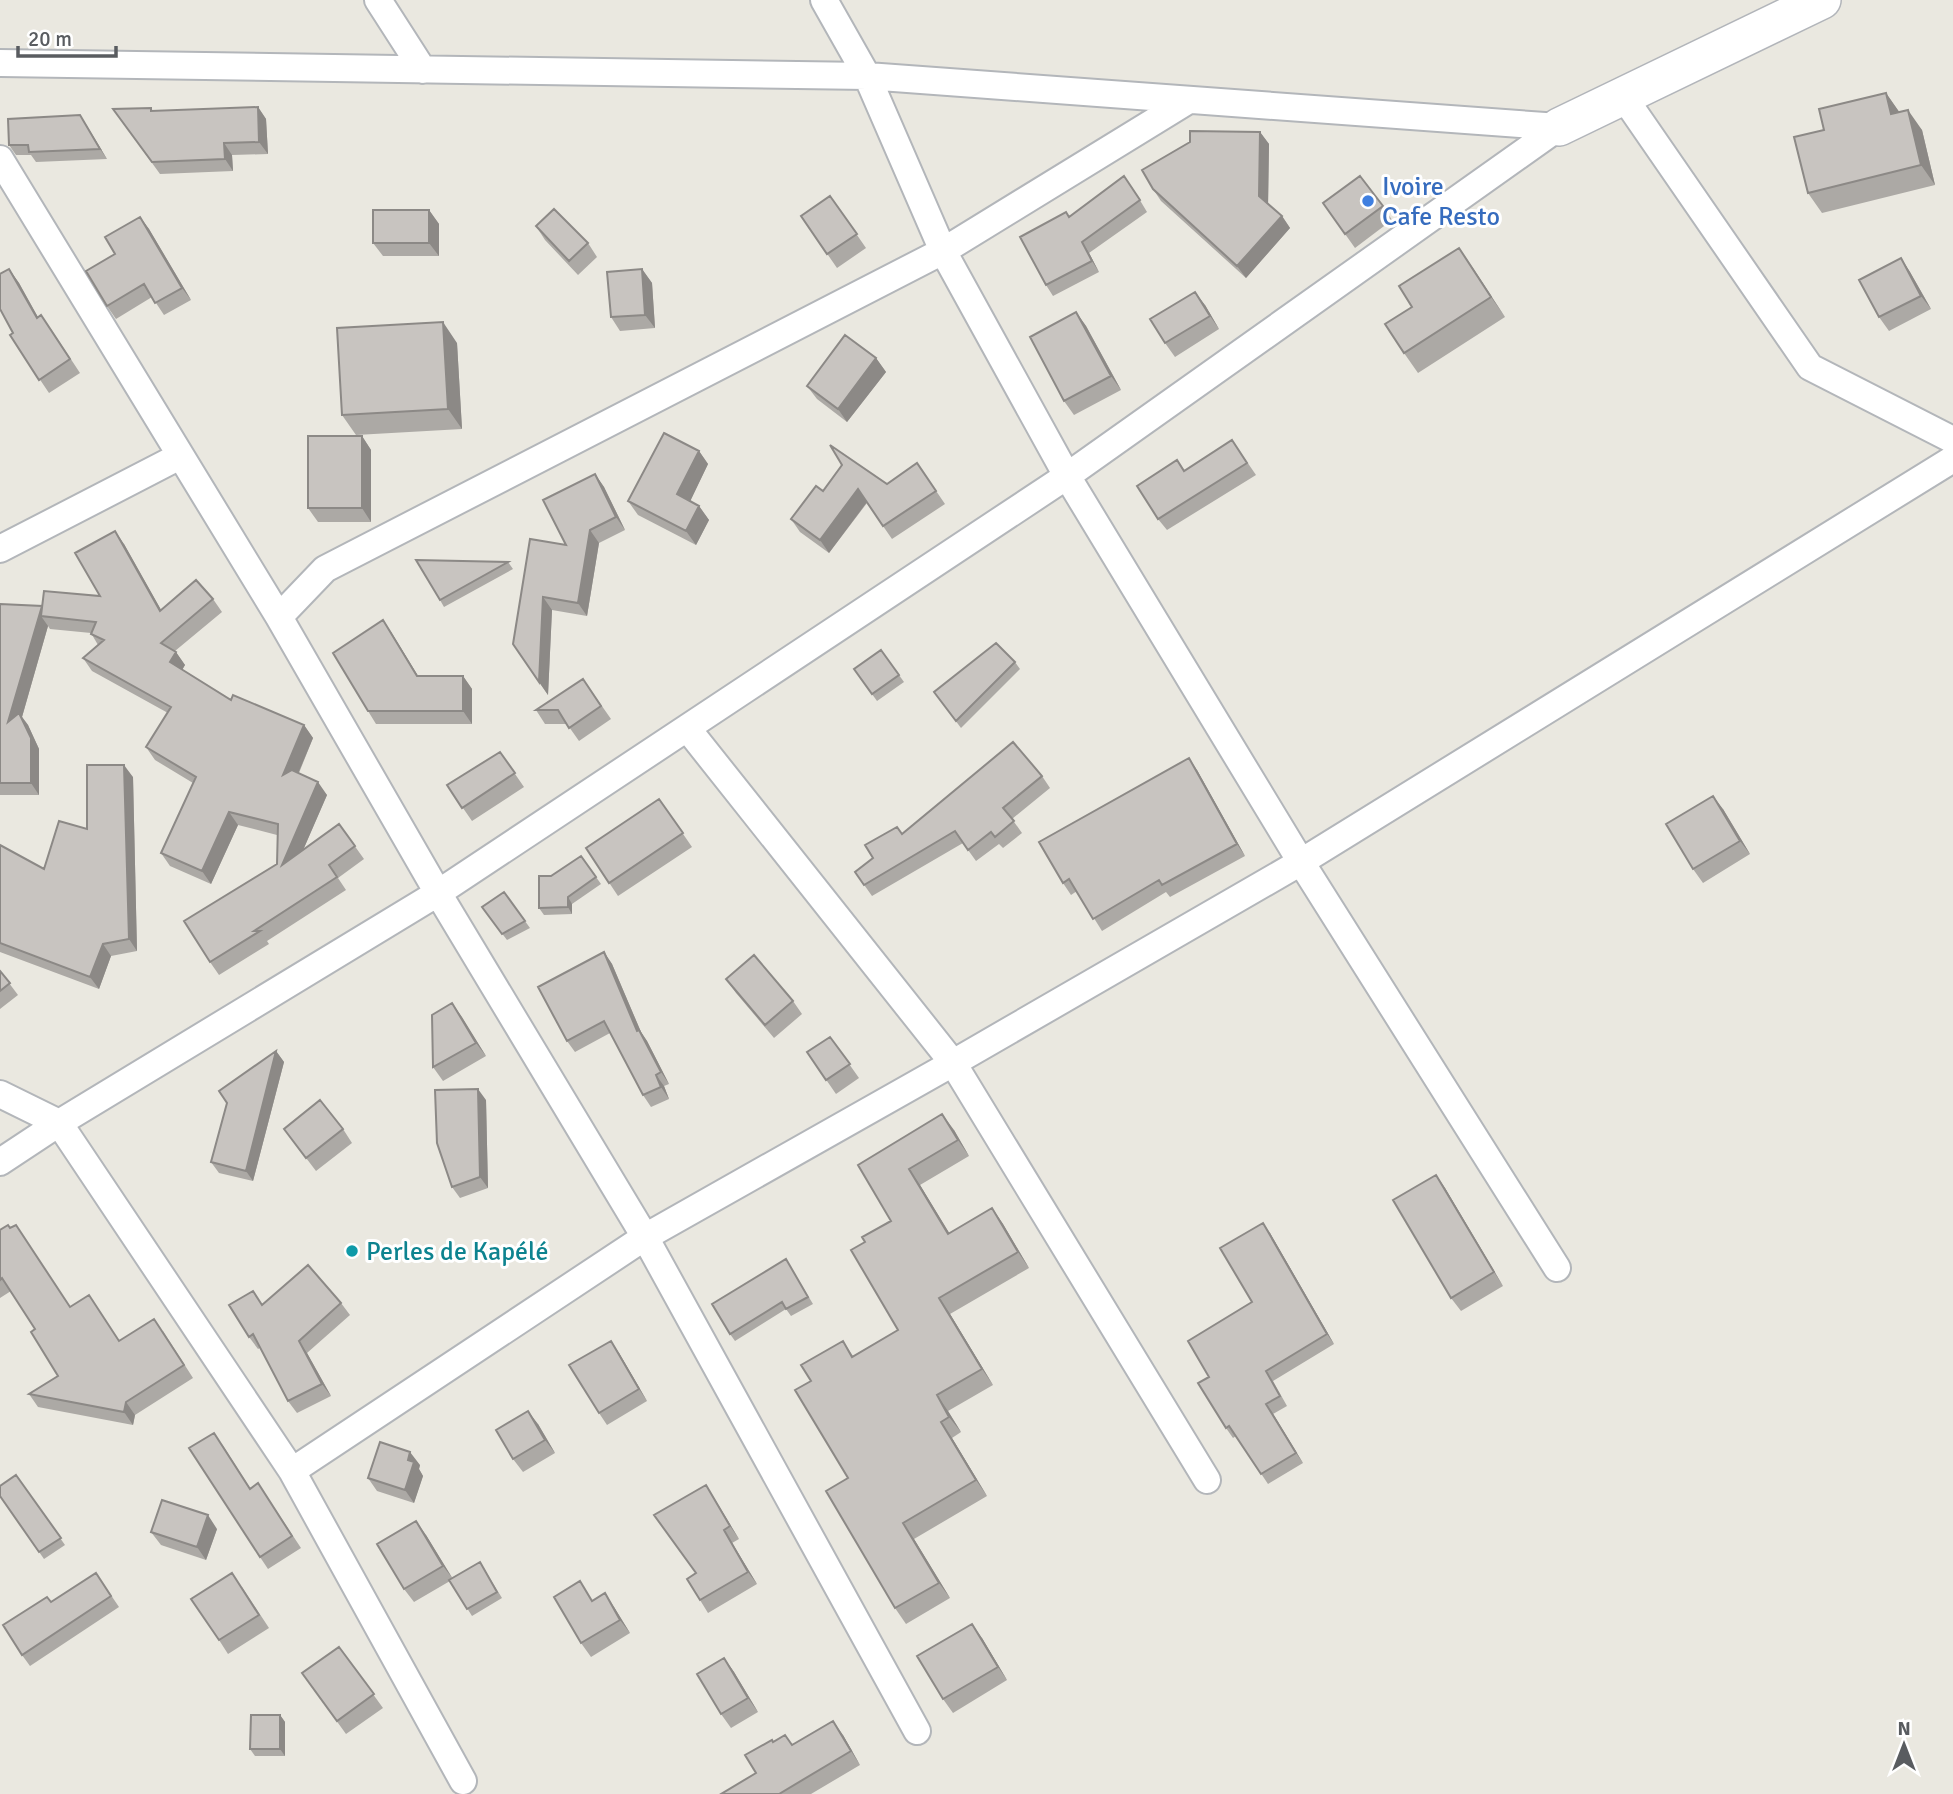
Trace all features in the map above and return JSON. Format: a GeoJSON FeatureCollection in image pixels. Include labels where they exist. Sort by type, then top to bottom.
{"type":"FeatureCollection","features":[{"type":"Feature","properties":{"kind":"street"},"geometry":{"type":"LineString","coordinates":[[378,0],[423,70]]}},
{"type":"Feature","properties":{"kind":"street"},"geometry":{"type":"LineString","coordinates":[[824,0],[867,76],[943,251],[1067,476],[1301,862],[1557,1268]]}},
{"type":"Feature","properties":{"kind":"street"},"geometry":{"type":"LineString","coordinates":[[0,1162],[59,1123],[438,893],[1067,476],[1559,127],[1822,0]]}},
{"type":"Feature","properties":{"kind":"street"},"geometry":{"type":"LineString","coordinates":[[0,63],[867,76],[1559,127]]}},
{"type":"Feature","properties":{"kind":"street"},"geometry":{"type":"LineString","coordinates":[[1623,96],[1810,367],[1953,439]]}},
{"type":"Feature","properties":{"kind":"street"},"geometry":{"type":"LineString","coordinates":[[279,617],[325,569],[943,251],[1189,100]]}},
{"type":"Feature","properties":{"kind":"street"},"geometry":{"type":"LineString","coordinates":[[0,159],[279,617],[438,893],[645,1237],[917,1731]]}},
{"type":"Feature","properties":{"kind":"street"},"geometry":{"type":"LineString","coordinates":[[0,549],[180,456]]}},
{"type":"Feature","properties":{"kind":"street"},"geometry":{"type":"LineString","coordinates":[[292,1471],[645,1237],[1301,862],[1953,459]]}},
{"type":"Feature","properties":{"kind":"street"},"geometry":{"type":"LineString","coordinates":[[687,728],[953,1063],[1207,1480]]}},
{"type":"Feature","properties":{"kind":"street"},"geometry":{"type":"LineString","coordinates":[[0,1094],[59,1123],[292,1471],[463,1781]]}},
{"type":"Feature","properties":{"kind":"building"},"geometry":{"type":"Polygon","coordinates":[[[1886,93],[1891,114],[1908,110],[1921,165],[1808,193],[1794,137],[1824,130],[1819,109],[1886,93]]]}},
{"type":"Feature","properties":{"kind":"building"},"geometry":{"type":"Polygon","coordinates":[[[258,107],[259,142],[224,143],[225,159],[152,162],[113,109],[151,108],[151,111],[258,107]]]}},
{"type":"Feature","properties":{"kind":"building"},"geometry":{"type":"Polygon","coordinates":[[[80,115],[100,149],[29,152],[28,145],[9,145],[8,119],[80,115]]]}},
{"type":"Feature","properties":{"kind":"building"},"geometry":{"type":"Polygon","coordinates":[[[1190,131],[1260,132],[1259,196],[1282,216],[1237,266],[1153,189],[1142,170],[1190,142],[1190,131]]]}},
{"type":"Feature","properties":{"kind":"building"},"geometry":{"type":"Polygon","coordinates":[[[1124,176],[1140,200],[1082,242],[1092,261],[1046,285],[1020,237],[1066,212],[1069,217],[1124,176]]]}},
{"type":"Feature","properties":{"kind":"building"},"geometry":{"type":"Polygon","coordinates":[[[1360,176],[1383,206],[1345,234],[1323,203],[1360,176]]]}},
{"type":"Feature","properties":{"kind":"building"},"geometry":{"type":"Polygon","coordinates":[[[830,196],[857,234],[827,254],[801,216],[830,196]]]}},
{"type":"Feature","properties":{"kind":"building"},"geometry":{"type":"Polygon","coordinates":[[[554,209],[588,243],[569,261],[536,226],[554,209]]]}},
{"type":"Feature","properties":{"kind":"building"},"geometry":{"type":"Polygon","coordinates":[[[373,210],[429,210],[429,243],[373,243],[373,210]]]}},
{"type":"Feature","properties":{"kind":"building"},"geometry":{"type":"Polygon","coordinates":[[[140,217],[182,288],[155,303],[144,284],[107,306],[86,271],[115,254],[105,237],[140,217]]]}},
{"type":"Feature","properties":{"kind":"building"},"geometry":{"type":"Polygon","coordinates":[[[1459,248],[1491,297],[1404,353],[1385,324],[1412,307],[1399,286],[1459,248]]]}},
{"type":"Feature","properties":{"kind":"building"},"geometry":{"type":"Polygon","coordinates":[[[1901,258],[1921,296],[1879,317],[1859,280],[1901,258]]]}},
{"type":"Feature","properties":{"kind":"building"},"geometry":{"type":"Polygon","coordinates":[[[9,269],[37,318],[41,315],[70,359],[39,380],[10,335],[13,333],[0,309],[0,274],[9,269]]]}},
{"type":"Feature","properties":{"kind":"building"},"geometry":{"type":"Polygon","coordinates":[[[642,269],[645,315],[611,317],[607,272],[642,269]]]}},
{"type":"Feature","properties":{"kind":"building"},"geometry":{"type":"Polygon","coordinates":[[[1195,292],[1210,316],[1165,343],[1150,319],[1195,292]]]}},
{"type":"Feature","properties":{"kind":"building"},"geometry":{"type":"Polygon","coordinates":[[[1076,312],[1111,376],[1064,401],[1030,337],[1076,312]]]}},
{"type":"Feature","properties":{"kind":"building"},"geometry":{"type":"Polygon","coordinates":[[[443,322],[448,409],[342,415],[337,328],[443,322]]]}},
{"type":"Feature","properties":{"kind":"building"},"geometry":{"type":"Polygon","coordinates":[[[845,335],[876,358],[838,409],[807,386],[845,335]]]}},
{"type":"Feature","properties":{"kind":"building"},"geometry":{"type":"Polygon","coordinates":[[[664,433],[699,451],[677,494],[699,506],[686,531],[628,501],[664,433]]]}},
{"type":"Feature","properties":{"kind":"building"},"geometry":{"type":"Polygon","coordinates":[[[308,436],[362,436],[362,508],[308,508],[308,436]]]}},
{"type":"Feature","properties":{"kind":"building"},"geometry":{"type":"Polygon","coordinates":[[[1232,440],[1247,463],[1158,519],[1137,486],[1177,460],[1184,471],[1232,440]]]}},
{"type":"Feature","properties":{"kind":"building"},"geometry":{"type":"Polygon","coordinates":[[[830,445],[887,484],[917,463],[936,491],[883,526],[858,489],[820,540],[791,519],[816,486],[823,491],[842,465],[830,445]]]}},
{"type":"Feature","properties":{"kind":"building"},"geometry":{"type":"Polygon","coordinates":[[[595,474],[616,517],[590,530],[578,603],[543,597],[539,682],[513,644],[530,539],[566,545],[543,500],[595,474]]]}},
{"type":"Feature","properties":{"kind":"building"},"geometry":{"type":"Polygon","coordinates":[[[115,531],[160,611],[196,580],[213,599],[161,643],[176,652],[170,662],[231,700],[233,695],[304,725],[283,775],[292,770],[318,782],[282,865],[339,824],[355,846],[329,865],[337,877],[210,962],[184,921],[277,864],[278,824],[229,812],[202,871],[161,853],[196,777],[146,747],[171,707],[83,658],[104,640],[91,634],[96,622],[41,616],[44,591],[100,596],[75,553],[115,531]]]}},
{"type":"Feature","properties":{"kind":"building"},"geometry":{"type":"Polygon","coordinates":[[[416,560],[508,562],[440,600],[416,560]]]}},
{"type":"Feature","properties":{"kind":"building"},"geometry":{"type":"Polygon","coordinates":[[[0,604],[42,606],[8,722],[19,713],[31,738],[31,783],[0,783],[0,604]]]}},
{"type":"Feature","properties":{"kind":"building"},"geometry":{"type":"Polygon","coordinates":[[[383,620],[417,676],[463,676],[463,711],[368,711],[333,653],[383,620]]]}},
{"type":"Feature","properties":{"kind":"building"},"geometry":{"type":"Polygon","coordinates":[[[996,643],[1015,662],[956,721],[934,692],[996,643]]]}},
{"type":"Feature","properties":{"kind":"building"},"geometry":{"type":"Polygon","coordinates":[[[881,650],[899,675],[872,694],[854,669],[881,650]]]}},
{"type":"Feature","properties":{"kind":"building"},"geometry":{"type":"Polygon","coordinates":[[[583,679],[601,706],[569,728],[558,710],[536,710],[583,679]]]}},
{"type":"Feature","properties":{"kind":"building"},"geometry":{"type":"Polygon","coordinates":[[[1013,742],[1042,776],[1003,808],[1014,821],[995,837],[991,832],[968,850],[955,831],[864,885],[855,872],[873,858],[865,845],[897,827],[902,834],[1013,742]]]}},
{"type":"Feature","properties":{"kind":"building"},"geometry":{"type":"Polygon","coordinates":[[[500,752],[515,773],[462,808],[447,785],[500,752]]]}},
{"type":"Feature","properties":{"kind":"building"},"geometry":{"type":"Polygon","coordinates":[[[1189,758],[1237,844],[1162,885],[1159,880],[1093,919],[1069,879],[1063,883],[1039,842],[1189,758]]]}},
{"type":"Feature","properties":{"kind":"building"},"geometry":{"type":"Polygon","coordinates":[[[87,765],[124,765],[129,939],[103,944],[90,977],[0,943],[0,845],[44,869],[59,821],[87,829],[87,765]]]}},
{"type":"Feature","properties":{"kind":"building"},"geometry":{"type":"Polygon","coordinates":[[[1713,796],[1740,841],[1693,869],[1666,824],[1713,796]]]}},
{"type":"Feature","properties":{"kind":"building"},"geometry":{"type":"Polygon","coordinates":[[[659,799],[683,833],[609,883],[586,848],[659,799]]]}},
{"type":"Feature","properties":{"kind":"building"},"geometry":{"type":"Polygon","coordinates":[[[581,856],[596,877],[568,897],[568,907],[539,908],[539,876],[551,876],[581,856]]]}},
{"type":"Feature","properties":{"kind":"building"},"geometry":{"type":"Polygon","coordinates":[[[504,892],[525,921],[502,934],[482,907],[504,892]]]}},
{"type":"Feature","properties":{"kind":"building"},"geometry":{"type":"Polygon","coordinates":[[[604,952],[637,1031],[639,1030],[661,1072],[656,1075],[661,1087],[643,1095],[604,1021],[567,1041],[538,987],[604,952]]]}},
{"type":"Feature","properties":{"kind":"building"},"geometry":{"type":"Polygon","coordinates":[[[754,955],[793,1001],[765,1025],[726,979],[754,955]]]}},
{"type":"Feature","properties":{"kind":"building"},"geometry":{"type":"Polygon","coordinates":[[[0,971],[10,983],[0,991],[0,971]]]}},
{"type":"Feature","properties":{"kind":"building"},"geometry":{"type":"Polygon","coordinates":[[[452,1003],[476,1043],[433,1067],[432,1015],[452,1003]]]}},
{"type":"Feature","properties":{"kind":"building"},"geometry":{"type":"Polygon","coordinates":[[[830,1037],[850,1064],[826,1080],[807,1052],[830,1037]]]}},
{"type":"Feature","properties":{"kind":"building"},"geometry":{"type":"Polygon","coordinates":[[[276,1051],[246,1171],[211,1162],[227,1103],[219,1091],[276,1051]]]}},
{"type":"Feature","properties":{"kind":"building"},"geometry":{"type":"Polygon","coordinates":[[[478,1089],[480,1177],[452,1187],[437,1143],[435,1090],[478,1089]]]}},
{"type":"Feature","properties":{"kind":"building"},"geometry":{"type":"Polygon","coordinates":[[[320,1100],[343,1129],[306,1158],[284,1129],[320,1100]]]}},
{"type":"Feature","properties":{"kind":"building"},"geometry":{"type":"Polygon","coordinates":[[[942,1114],[958,1140],[909,1169],[948,1234],[992,1208],[1018,1252],[939,1298],[982,1369],[937,1395],[949,1417],[941,1422],[976,1480],[903,1523],[939,1583],[895,1608],[826,1491],[848,1478],[795,1390],[811,1381],[801,1365],[843,1341],[852,1357],[898,1330],[851,1250],[865,1242],[862,1237],[891,1221],[858,1165],[942,1114]]]}},
{"type":"Feature","properties":{"kind":"building"},"geometry":{"type":"Polygon","coordinates":[[[1436,1175],[1494,1272],[1451,1298],[1393,1200],[1436,1175]]]}},
{"type":"Feature","properties":{"kind":"building"},"geometry":{"type":"Polygon","coordinates":[[[1263,1223],[1327,1334],[1266,1371],[1280,1396],[1266,1404],[1296,1453],[1261,1474],[1229,1426],[1226,1428],[1198,1383],[1209,1377],[1188,1341],[1252,1302],[1220,1248],[1263,1223]]]}},
{"type":"Feature","properties":{"kind":"building"},"geometry":{"type":"Polygon","coordinates":[[[8,1225],[10,1228],[16,1225],[70,1307],[89,1295],[119,1341],[154,1319],[184,1365],[126,1402],[124,1412],[29,1394],[58,1376],[31,1332],[35,1329],[2,1278],[0,1280],[0,1230],[8,1225]]]}},
{"type":"Feature","properties":{"kind":"building"},"geometry":{"type":"Polygon","coordinates":[[[786,1259],[808,1297],[786,1309],[782,1302],[730,1334],[712,1304],[786,1259]]]}},
{"type":"Feature","properties":{"kind":"building"},"geometry":{"type":"Polygon","coordinates":[[[308,1265],[341,1303],[299,1341],[322,1384],[288,1401],[253,1334],[249,1337],[229,1305],[253,1291],[262,1305],[308,1265]]]}},
{"type":"Feature","properties":{"kind":"building"},"geometry":{"type":"Polygon","coordinates":[[[611,1341],[639,1389],[599,1413],[569,1365],[611,1341]]]}},
{"type":"Feature","properties":{"kind":"building"},"geometry":{"type":"Polygon","coordinates":[[[528,1411],[545,1440],[513,1459],[496,1430],[528,1411]]]}},
{"type":"Feature","properties":{"kind":"building"},"geometry":{"type":"Polygon","coordinates":[[[214,1433],[250,1489],[258,1483],[292,1536],[260,1557],[189,1448],[214,1433]]]}},
{"type":"Feature","properties":{"kind":"building"},"geometry":{"type":"Polygon","coordinates":[[[380,1442],[410,1452],[408,1460],[414,1462],[405,1490],[368,1478],[380,1442]]]}},
{"type":"Feature","properties":{"kind":"building"},"geometry":{"type":"Polygon","coordinates":[[[16,1475],[61,1538],[39,1552],[0,1496],[0,1486],[16,1475]]]}},
{"type":"Feature","properties":{"kind":"building"},"geometry":{"type":"Polygon","coordinates":[[[706,1485],[730,1526],[724,1530],[748,1572],[700,1600],[687,1579],[696,1573],[654,1515],[706,1485]]]}},
{"type":"Feature","properties":{"kind":"building"},"geometry":{"type":"Polygon","coordinates":[[[162,1500],[208,1515],[197,1547],[151,1532],[162,1500]]]}},
{"type":"Feature","properties":{"kind":"building"},"geometry":{"type":"Polygon","coordinates":[[[416,1521],[443,1566],[404,1589],[377,1544],[416,1521]]]}},
{"type":"Feature","properties":{"kind":"building"},"geometry":{"type":"Polygon","coordinates":[[[480,1562],[497,1592],[467,1609],[449,1580],[480,1562]]]}},
{"type":"Feature","properties":{"kind":"building"},"geometry":{"type":"Polygon","coordinates":[[[96,1573],[111,1596],[22,1655],[3,1625],[47,1597],[51,1602],[96,1573]]]}},
{"type":"Feature","properties":{"kind":"building"},"geometry":{"type":"Polygon","coordinates":[[[232,1573],[259,1615],[219,1640],[191,1599],[232,1573]]]}},
{"type":"Feature","properties":{"kind":"building"},"geometry":{"type":"Polygon","coordinates":[[[580,1581],[592,1601],[605,1593],[620,1620],[581,1643],[554,1597],[580,1581]]]}},
{"type":"Feature","properties":{"kind":"building"},"geometry":{"type":"Polygon","coordinates":[[[972,1624],[998,1667],[943,1699],[917,1656],[972,1624]]]}},
{"type":"Feature","properties":{"kind":"building"},"geometry":{"type":"Polygon","coordinates":[[[339,1647],[374,1694],[337,1721],[302,1673],[339,1647]]]}},
{"type":"Feature","properties":{"kind":"building"},"geometry":{"type":"Polygon","coordinates":[[[724,1658],[748,1698],[721,1714],[697,1674],[724,1658]]]}},
{"type":"Feature","properties":{"kind":"building"},"geometry":{"type":"Polygon","coordinates":[[[251,1715],[280,1715],[280,1749],[250,1749],[251,1715]]]}},
{"type":"Feature","properties":{"kind":"building"},"geometry":{"type":"Polygon","coordinates":[[[833,1721],[851,1751],[779,1794],[721,1794],[756,1773],[745,1755],[785,1735],[792,1745],[833,1721]]]}},
{"type":"Feature","properties":{"kind":"place","name":"Ivoire Cafe Resto"},"geometry":{"type":"Point","coordinates":[1368,201]}},
{"type":"Feature","properties":{"kind":"place","name":"Perles de Kapélé"},"geometry":{"type":"Point","coordinates":[352,1251]}}]}
